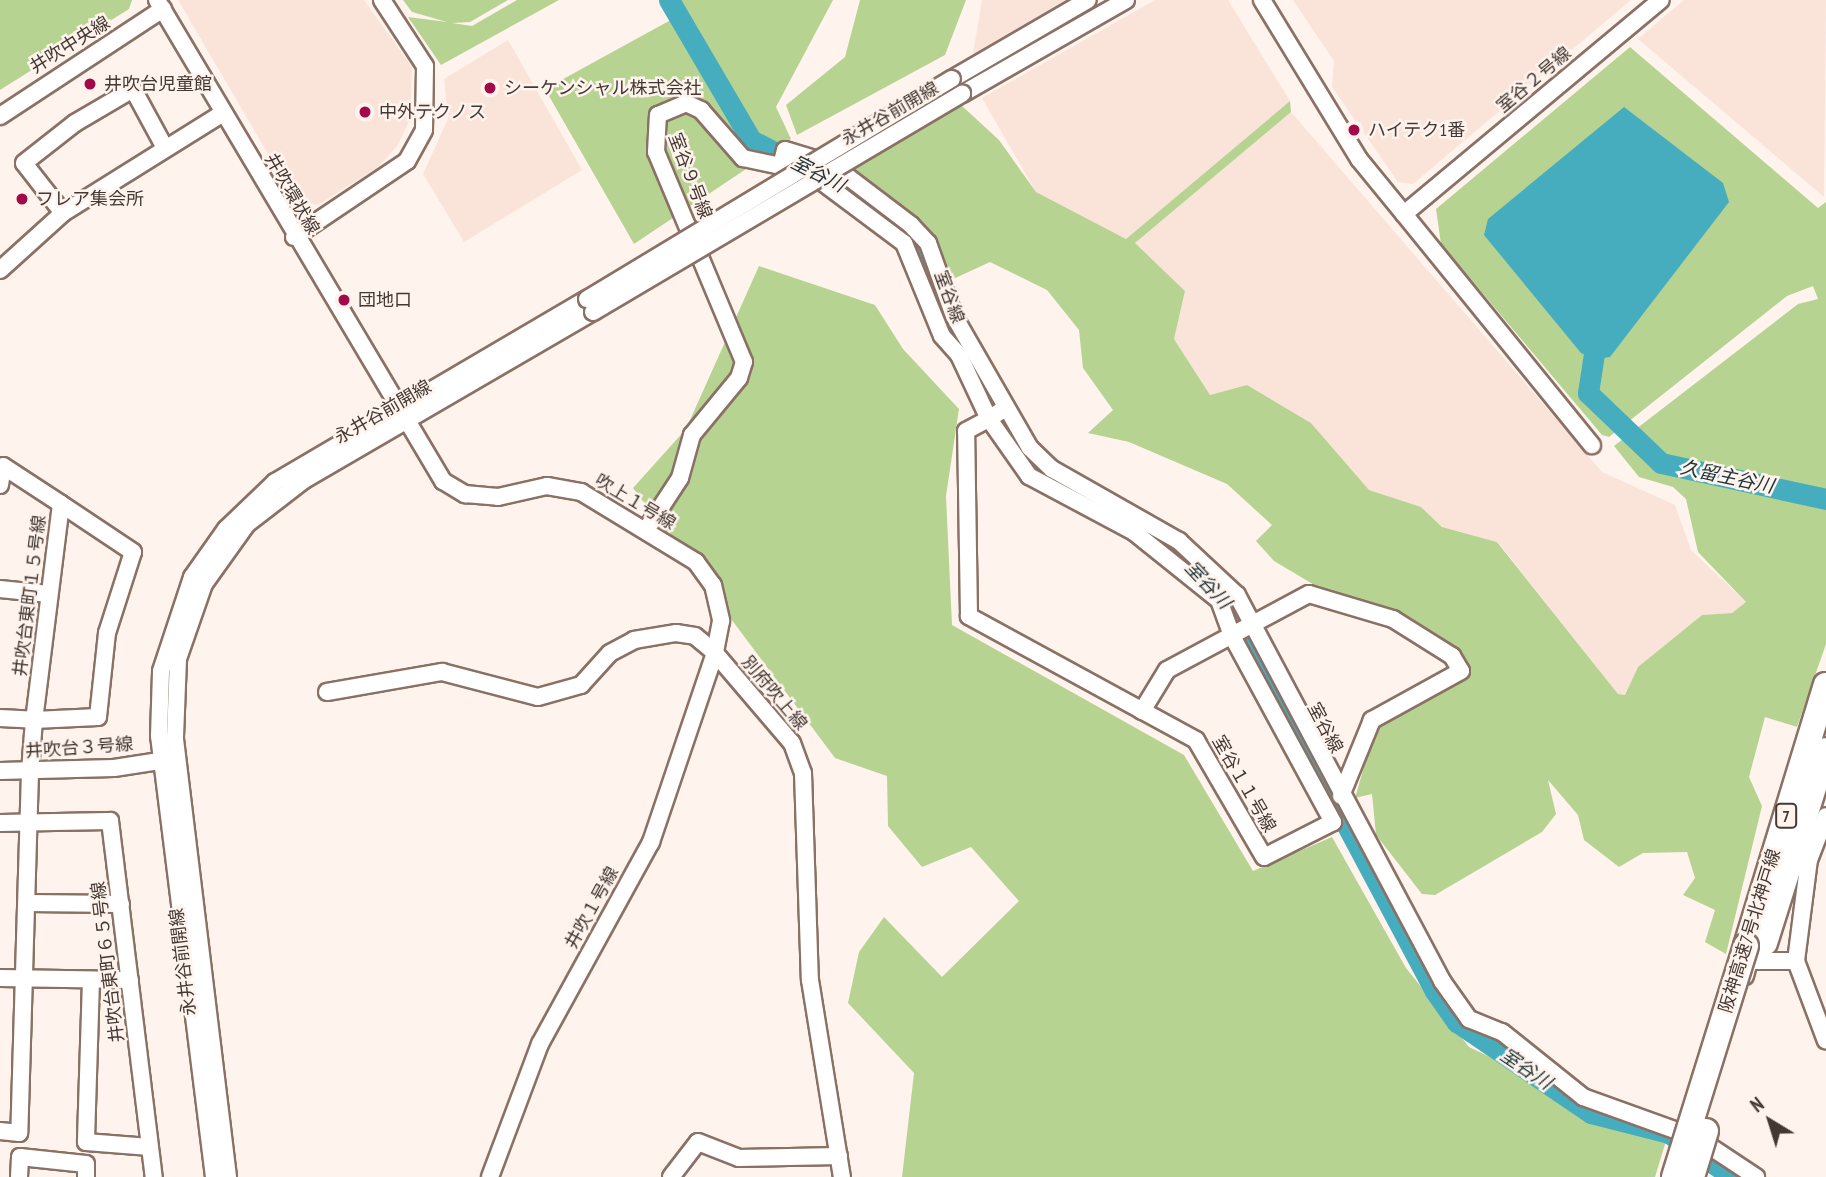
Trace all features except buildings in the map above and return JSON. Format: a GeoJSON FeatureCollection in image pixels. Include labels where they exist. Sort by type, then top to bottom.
{"type":"FeatureCollection","features":[{"type":"Feature","properties":{"kind":"highway","name":"阪神高速7号北神戸線"},"geometry":{"type":"LineString","coordinates":[[1692,1177],[1826,685]]}},
{"type":"Feature","properties":{"kind":"highway","name":"阪神高速7号北神戸線"},"geometry":{"type":"LineString","coordinates":[[1674,1177],[1826,750]]}},
{"type":"Feature","properties":{"kind":"street"},"geometry":{"type":"LineString","coordinates":[[294,237],[382,182],[407,161],[424,130],[425,66],[382,0]]}},
{"type":"Feature","properties":{"kind":"street","name":"永井谷前開線"},"geometry":{"type":"LineString","coordinates":[[228,1177],[178,758],[177,659],[204,584],[247,524],[304,480],[405,422],[952,79],[1088,0]]}},
{"type":"Feature","properties":{"kind":"street","name":"永井谷前開線"},"geometry":{"type":"LineString","coordinates":[[214,1177],[161,760],[161,671],[192,577],[226,529],[275,482],[396,406],[590,306],[1126,0]]}},
{"type":"Feature","properties":{"kind":"street"},"geometry":{"type":"LineString","coordinates":[[1262,0],[1359,159],[1592,445]]}},
{"type":"Feature","properties":{"kind":"street","name":"室谷２号線"},"geometry":{"type":"LineString","coordinates":[[1404,214],[1661,0]]}},
{"type":"Feature","properties":{"kind":"street","name":"井吹環状線"},"geometry":{"type":"LineString","coordinates":[[160,5],[405,422]]}},
{"type":"Feature","properties":{"kind":"street","name":"井吹中央線"},"geometry":{"type":"LineString","coordinates":[[0,116],[160,5]]}},
{"type":"Feature","properties":{"kind":"street"},"geometry":{"type":"LineString","coordinates":[[63,214],[24,163],[75,123],[133,89],[164,148]]}},
{"type":"Feature","properties":{"kind":"street","name":"室谷９号線"},"geometry":{"type":"LineString","coordinates":[[646,530],[680,478],[692,435],[739,378],[744,362],[656,152],[658,115],[686,103],[701,110],[743,158],[809,172],[833,188],[915,259]]}},
{"type":"Feature","properties":{"kind":"street"},"geometry":{"type":"LineString","coordinates":[[0,270],[63,214],[223,113]]}},
{"type":"Feature","properties":{"kind":"street","name":"室谷線"},"geometry":{"type":"LineString","coordinates":[[781,166],[785,150],[831,164],[928,243],[954,316],[1004,409],[1052,469],[1169,535],[1208,565],[1237,595],[1249,627],[1442,981],[1469,1019],[1502,1032],[1583,1097],[1697,1138],[1757,1176]]}},
{"type":"Feature","properties":{"kind":"street","name":"室谷線"},"geometry":{"type":"LineString","coordinates":[[915,259],[942,335],[959,355],[989,419]]}},
{"type":"Feature","properties":{"kind":"street"},"geometry":{"type":"LineString","coordinates":[[989,419],[1004,409]]}},
{"type":"Feature","properties":{"kind":"street","name":"室谷１１号線"},"geometry":{"type":"LineString","coordinates":[[989,419],[1030,475],[1188,570],[1219,600],[1232,636],[1334,822],[1264,857],[1196,740],[970,616],[966,431],[989,419]]}},
{"type":"Feature","properties":{"kind":"street","name":"吹上１号線"},"geometry":{"type":"LineString","coordinates":[[405,422],[443,481],[466,494],[498,497],[547,486],[581,492],[696,562],[713,585],[721,621],[715,653]]}},
{"type":"Feature","properties":{"kind":"street"},"geometry":{"type":"LineString","coordinates":[[0,485],[2,466],[61,504]]}},
{"type":"Feature","properties":{"kind":"street","name":"井吹台東町１５号線"},"geometry":{"type":"LineString","coordinates":[[0,1131],[19,1133],[26,978],[30,772],[34,720],[61,504],[133,552],[107,633],[97,718],[34,720]]}},
{"type":"Feature","properties":{"kind":"street"},"geometry":{"type":"LineString","coordinates":[[0,589],[49,594]]}},
{"type":"Feature","properties":{"kind":"street"},"geometry":{"type":"LineString","coordinates":[[1142,711],[1167,670],[1309,594],[1393,620],[1452,656],[1461,671],[1372,720],[1341,796]]}},
{"type":"Feature","properties":{"kind":"street","name":"別府吹上線"},"geometry":{"type":"LineString","coordinates":[[327,692],[442,672],[538,697],[581,685],[610,653],[634,640],[676,633],[695,636],[715,653],[792,743],[803,773],[810,980],[842,1177]]}},
{"type":"Feature","properties":{"kind":"street","name":"井吹１号線"},"geometry":{"type":"LineString","coordinates":[[490,1177],[540,1044],[651,842],[715,653]]}},
{"type":"Feature","properties":{"kind":"street"},"geometry":{"type":"LineString","coordinates":[[0,718],[34,720]]}},
{"type":"Feature","properties":{"kind":"street","name":"井吹台３号線"},"geometry":{"type":"LineString","coordinates":[[0,771],[30,772],[178,758]]}},
{"type":"Feature","properties":{"kind":"street"},"geometry":{"type":"LineString","coordinates":[[1826,816],[1809,860],[1796,961],[1826,1041]]}},
{"type":"Feature","properties":{"kind":"street","name":"井吹台東町６５号線"},"geometry":{"type":"LineString","coordinates":[[30,823],[110,821],[154,1177]]}},
{"type":"Feature","properties":{"kind":"street"},"geometry":{"type":"LineString","coordinates":[[0,823],[30,823]]}},
{"type":"Feature","properties":{"kind":"street"},"geometry":{"type":"LineString","coordinates":[[28,904],[121,904]]}},
{"type":"Feature","properties":{"kind":"street"},"geometry":{"type":"LineString","coordinates":[[1697,1138],[1749,961],[1796,961]]}},
{"type":"Feature","properties":{"kind":"street"},"geometry":{"type":"LineString","coordinates":[[0,978],[130,981]]}},
{"type":"Feature","properties":{"kind":"street"},"geometry":{"type":"LineString","coordinates":[[91,980],[86,1142],[150,1147]]}},
{"type":"Feature","properties":{"kind":"street"},"geometry":{"type":"LineString","coordinates":[[671,1177],[698,1142],[739,1158],[839,1156]]}},
{"type":"Feature","properties":{"kind":"street"},"geometry":{"type":"LineString","coordinates":[[19,1177],[20,1157],[86,1164],[86,1177]]}},
{"type":"Feature","properties":{"kind":"shaded area"},"geometry":{"type":"Polygon","coordinates":[[[178,0],[364,0],[412,67],[410,120],[397,146],[378,167],[318,205],[295,200],[178,0]]]}},
{"type":"Feature","properties":{"kind":"shaded area"},"geometry":{"type":"Polygon","coordinates":[[[982,0],[1066,0],[973,54],[982,0]]]}},
{"type":"Feature","properties":{"kind":"shaded area"},"geometry":{"type":"Polygon","coordinates":[[[1155,0],[1228,0],[1290,101],[1126,239],[1036,192],[982,98],[1155,0]]]}},
{"type":"Feature","properties":{"kind":"shaded area"},"geometry":{"type":"Polygon","coordinates":[[[1293,0],[1631,0],[1413,184],[1398,182],[1332,87],[1334,61],[1293,0]]]}},
{"type":"Feature","properties":{"kind":"shaded area"},"geometry":{"type":"Polygon","coordinates":[[[1684,0],[1826,0],[1824,197],[1638,39],[1684,0]]]}},
{"type":"Feature","properties":{"kind":"shaded area"},"geometry":{"type":"Polygon","coordinates":[[[508,40],[582,170],[464,242],[423,174],[448,119],[444,79],[508,40]]]}},
{"type":"Feature","properties":{"kind":"shaded area"},"geometry":{"type":"Polygon","coordinates":[[[1291,112],[1602,472],[1675,505],[1691,550],[1746,602],[1732,613],[1702,615],[1638,667],[1625,695],[1618,694],[1498,542],[1442,527],[1421,507],[1369,490],[1311,423],[1247,385],[1210,395],[1174,339],[1185,291],[1135,243],[1291,112]]]}},
{"type":"Feature","properties":{"kind":"green space"},"geometry":{"type":"Polygon","coordinates":[[[0,0],[132,0],[129,9],[0,90],[0,0]]]}},
{"type":"Feature","properties":{"kind":"green space"},"geometry":{"type":"Polygon","coordinates":[[[403,0],[508,0],[470,22],[452,23],[472,26],[517,0],[559,0],[441,65],[408,17],[447,22],[412,12],[403,0]]]}},
{"type":"Feature","properties":{"kind":"green space"},"geometry":{"type":"Polygon","coordinates":[[[672,0],[833,0],[776,107],[791,139],[634,244],[545,89],[678,16],[672,0]]]}},
{"type":"Feature","properties":{"kind":"green space"},"geometry":{"type":"Polygon","coordinates":[[[860,0],[966,0],[945,55],[797,135],[786,105],[845,57],[860,0]]]}},
{"type":"Feature","properties":{"kind":"green space"},"geometry":{"type":"Polygon","coordinates":[[[1630,47],[1818,208],[1826,202],[1826,490],[1664,456],[1648,445],[1637,453],[1659,468],[1826,504],[1826,644],[1797,727],[1765,717],[1749,777],[1762,806],[1726,954],[1705,942],[1715,910],[1683,895],[1695,878],[1687,852],[1643,853],[1619,867],[1584,840],[1578,815],[1548,780],[1556,814],[1542,832],[1435,895],[1422,894],[1376,835],[1372,794],[1355,798],[1376,725],[1468,671],[1403,616],[1316,586],[1274,561],[1256,541],[1272,525],[1227,484],[1129,442],[1088,433],[1113,410],[1083,368],[1079,330],[1047,290],[990,262],[951,280],[931,235],[847,171],[961,105],[999,140],[1036,192],[1126,239],[1290,101],[1291,112],[1135,243],[1185,291],[1174,339],[1210,395],[1247,385],[1311,423],[1369,490],[1421,507],[1442,527],[1497,542],[1618,694],[1625,695],[1638,667],[1702,615],[1732,613],[1746,602],[1698,552],[1686,499],[1673,487],[1639,477],[1614,446],[1798,304],[1818,299],[1813,286],[1787,296],[1609,437],[1602,435],[1441,244],[1436,209],[1630,47]]]}},
{"type":"Feature","properties":{"kind":"green space"},"geometry":{"type":"Polygon","coordinates":[[[759,266],[875,305],[903,349],[959,409],[946,496],[952,625],[1184,755],[1253,871],[1332,837],[1406,968],[1469,1047],[1666,1141],[1655,1177],[902,1177],[914,1073],[848,1003],[859,952],[884,917],[942,977],[1019,901],[971,847],[922,867],[888,826],[887,776],[835,758],[633,488],[686,429],[759,266]]]}},
{"type":"Feature","properties":{"kind":"water"},"geometry":{"type":"Polygon","coordinates":[[[1624,107],[1723,183],[1729,202],[1610,357],[1596,359],[1581,353],[1484,235],[1488,219],[1624,107]]]}},
{"type":"Feature","properties":{"kind":"waterway","name":"室谷川"},"geometry":{"type":"LineString","coordinates":[[669,0],[751,140],[855,194],[922,248],[960,341]]}},
{"type":"Feature","properties":{"kind":"waterway","name":"久留主谷川"},"geometry":{"type":"LineString","coordinates":[[1597,334],[1588,393],[1661,463],[1826,499]]}},
{"type":"Feature","properties":{"kind":"waterway","name":"室谷川"},"geometry":{"type":"LineString","coordinates":[[987,398],[1029,461],[1065,488]]}},
{"type":"Feature","properties":{"kind":"waterway","name":"室谷川"},"geometry":{"type":"LineString","coordinates":[[1135,523],[1191,563],[1226,598],[1435,991],[1457,1022],[1591,1113],[1669,1133],[1733,1177]]}},
{"type":"Feature","properties":{"kind":"place","name":"井吹台児童館"},"geometry":{"type":"Point","coordinates":[90,84]}},
{"type":"Feature","properties":{"kind":"place","name":"シーケンシャル株式会社"},"geometry":{"type":"Point","coordinates":[490,88]}},
{"type":"Feature","properties":{"kind":"place","name":"中外テクノス"},"geometry":{"type":"Point","coordinates":[365,112]}},
{"type":"Feature","properties":{"kind":"place","name":"ハイテク1番"},"geometry":{"type":"Point","coordinates":[1354,130]}},
{"type":"Feature","properties":{"kind":"place","name":"フレア集会所"},"geometry":{"type":"Point","coordinates":[22,199]}},
{"type":"Feature","properties":{"kind":"place","name":"団地口"},"geometry":{"type":"Point","coordinates":[344,300]}}]}
